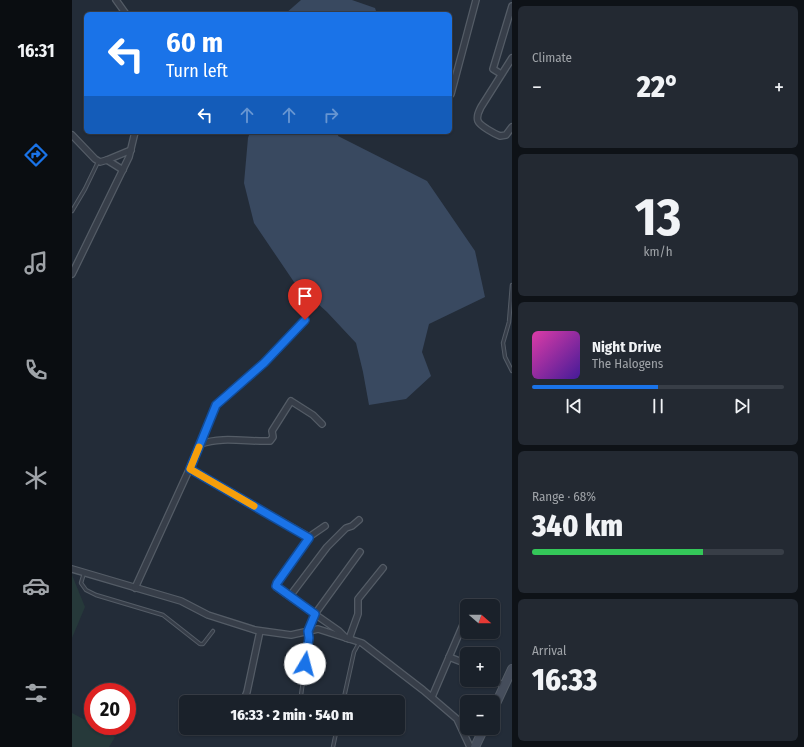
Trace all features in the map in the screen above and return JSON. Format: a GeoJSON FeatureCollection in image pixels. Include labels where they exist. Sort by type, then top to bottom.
{"type":"FeatureCollection","features":[{"type":"Feature","properties":{"kind":"street"},"geometry":{"type":"LineString","coordinates":[[116,0],[125,12]]}},
{"type":"Feature","properties":{"kind":"street"},"geometry":{"type":"LineString","coordinates":[[452,87],[476,0]]}},
{"type":"Feature","properties":{"kind":"street"},"geometry":{"type":"LineString","coordinates":[[502,74],[493,69],[512,6]]}},
{"type":"Feature","properties":{"kind":"street"},"geometry":{"type":"LineString","coordinates":[[512,58],[477,115],[478,121],[500,136],[506,135],[512,127]]}},
{"type":"Feature","properties":{"kind":"street"},"geometry":{"type":"LineString","coordinates":[[72,274],[123,170],[137,134]]}},
{"type":"Feature","properties":{"kind":"street"},"geometry":{"type":"LineString","coordinates":[[72,135],[98,161],[107,160],[131,150]]}},
{"type":"Feature","properties":{"kind":"street"},"geometry":{"type":"LineString","coordinates":[[107,160],[123,170]]}},
{"type":"Feature","properties":{"kind":"street"},"geometry":{"type":"LineString","coordinates":[[135,588],[190,469],[216,405],[264,363],[305,320]]}},
{"type":"Feature","properties":{"kind":"street"},"geometry":{"type":"LineString","coordinates":[[201,444],[221,439],[270,441],[273,437],[272,430],[292,401],[313,415],[322,424]]}},
{"type":"Feature","properties":{"kind":"street"},"geometry":{"type":"LineString","coordinates":[[190,469],[309,538]]}},
{"type":"Feature","properties":{"kind":"street"},"geometry":{"type":"LineString","coordinates":[[290,596],[327,546],[346,528],[352,526],[359,520]]}},
{"type":"Feature","properties":{"kind":"street"},"geometry":{"type":"LineString","coordinates":[[325,526],[309,538],[276,586],[348,639]]}},
{"type":"Feature","properties":{"kind":"street"},"geometry":{"type":"LineString","coordinates":[[308,631],[315,614],[360,552]]}},
{"type":"Feature","properties":{"kind":"street"},"geometry":{"type":"LineString","coordinates":[[348,639],[358,614],[358,599],[383,568]]}},
{"type":"Feature","properties":{"kind":"street"},"geometry":{"type":"LineString","coordinates":[[72,569],[181,601],[208,615],[260,631],[291,635],[318,630],[362,643],[432,697],[457,719],[470,747]]}},
{"type":"Feature","properties":{"kind":"street"},"geometry":{"type":"LineString","coordinates":[[246,695],[260,631]]}},
{"type":"Feature","properties":{"kind":"street"},"geometry":{"type":"LineString","coordinates":[[432,697],[460,632]]}},
{"type":"Feature","properties":{"kind":"street"},"geometry":{"type":"LineString","coordinates":[[449,657],[460,661]]}},
{"type":"Feature","properties":{"kind":"street"},"geometry":{"type":"LineString","coordinates":[[500,695],[512,669]]}},
{"type":"Feature","properties":{"kind":"street"},"geometry":{"type":"LineString","coordinates":[[500,683],[504,686]]}},
{"type":"Feature","properties":{"kind":"street"},"geometry":{"type":"LineString","coordinates":[[475,747],[481,735]]}},
{"type":"Feature","properties":{"kind":"lane"},"geometry":{"type":"LineString","coordinates":[[72,211],[85,189],[98,161]]}},
{"type":"Feature","properties":{"kind":"lane"},"geometry":{"type":"LineString","coordinates":[[512,286],[509,322],[503,343],[505,357],[512,371]]}},
{"type":"Feature","properties":{"kind":"lane"},"geometry":{"type":"LineString","coordinates":[[84,572],[81,583],[86,590],[96,596],[163,615],[200,644],[203,644],[213,631]]}},
{"type":"Feature","properties":{"kind":"lane"},"geometry":{"type":"LineString","coordinates":[[301,695],[309,638],[308,631]]}},
{"type":"Feature","properties":{"kind":"lane"},"geometry":{"type":"LineString","coordinates":[[345,695],[354,652],[359,642]]}},
{"type":"Feature","properties":{"kind":"lane"},"geometry":{"type":"LineString","coordinates":[[333,747],[336,735]]}},
{"type":"Feature","properties":{"kind":"shaded area"},"geometry":{"type":"Polygon","coordinates":[[[72,575],[85,607],[72,638],[72,575]]]}},
{"type":"Feature","properties":{"kind":"shaded area"},"geometry":{"type":"Polygon","coordinates":[[[72,713],[84,719],[84,735],[112,735],[115,737],[109,747],[72,747],[72,713]]]}},
{"type":"Feature","properties":{"kind":"water"},"geometry":{"type":"Polygon","coordinates":[[[301,0],[352,0],[375,8],[376,12],[287,12],[301,0]]]}},
{"type":"Feature","properties":{"kind":"water"},"geometry":{"type":"Polygon","coordinates":[[[249,134],[338,134],[338,136],[427,181],[475,251],[485,297],[429,324],[422,352],[431,376],[406,399],[369,405],[356,343],[327,312],[294,282],[254,223],[244,183],[249,134]]]}},
{"type":"Feature","properties":{"kind":"slow traffic"},"geometry":{"type":"LineString","coordinates":[[199,447],[190,469],[254,506]]}},
{"type":"Feature","properties":{"kind":"route"},"geometry":{"type":"LineString","coordinates":[[305,320],[264,363],[216,405],[190,469],[309,538],[276,586],[315,614],[308,631],[309,638],[305,664]]}}]}
